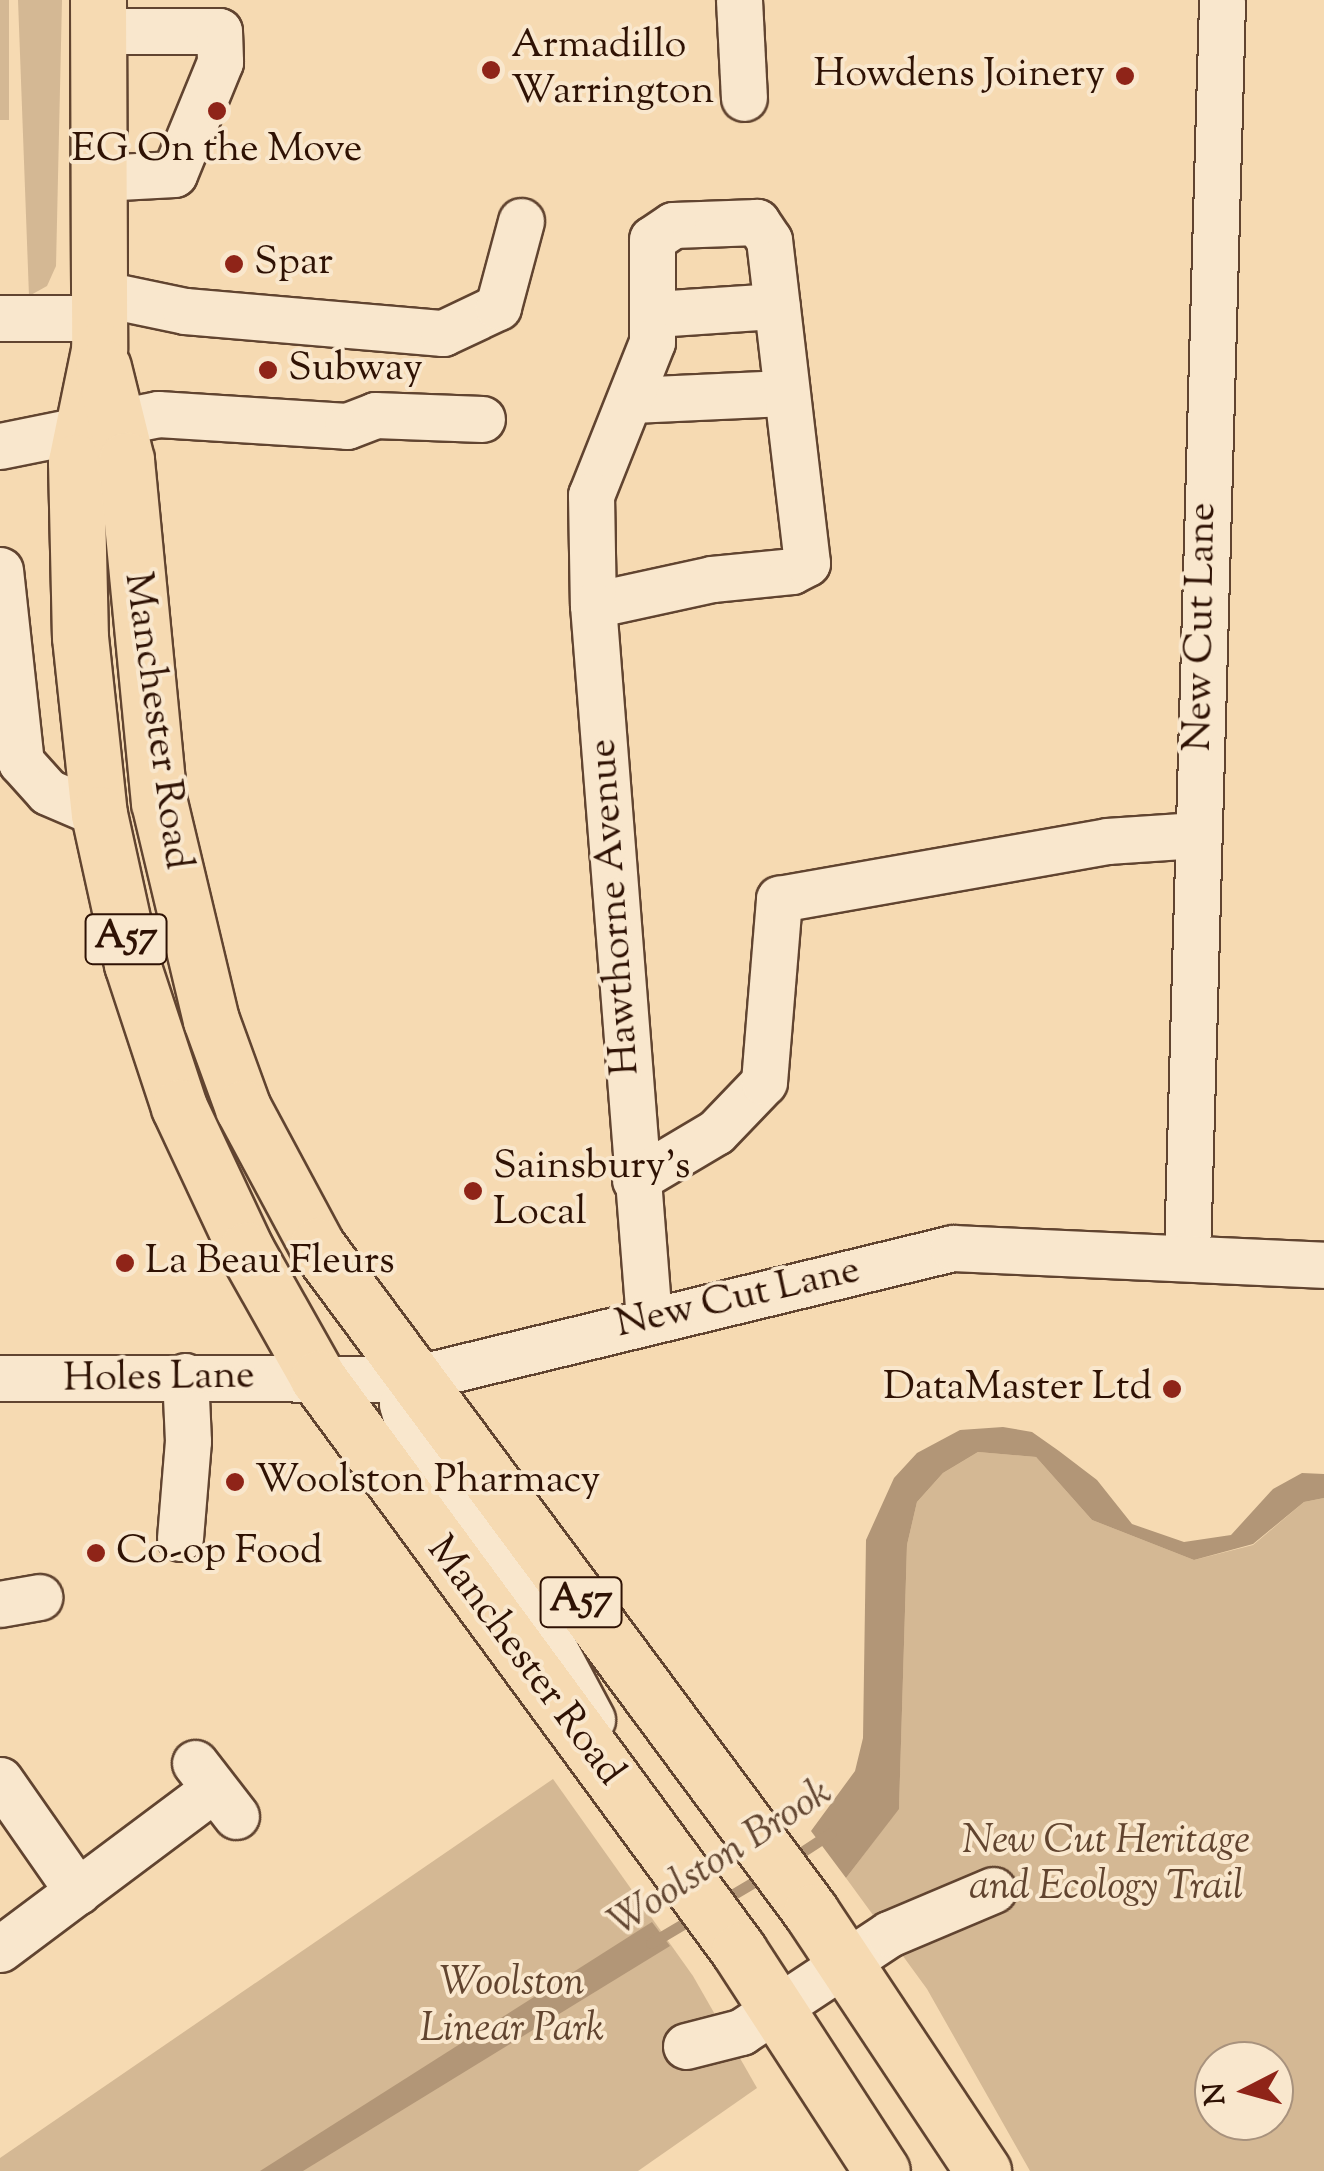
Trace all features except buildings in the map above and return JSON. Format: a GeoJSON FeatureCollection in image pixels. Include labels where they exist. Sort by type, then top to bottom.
{"type":"FeatureCollection","features":[{"type":"Feature","properties":{"kind":"main road","name":"Manchester Road"},"geometry":{"type":"LineString","coordinates":[[98,16],[100,424],[76,462],[80,638],[99,814],[132,964],[179,1108],[246,1250],[318,1378],[778,2008]]}},
{"type":"Feature","properties":{"kind":"main road","name":"Manchester Road"},"geometry":{"type":"LineString","coordinates":[[100,424],[126,460],[159,802],[211,1020],[242,1108],[304,1226],[846,1962]]}},
{"type":"Feature","properties":{"kind":"main road","name":"A57"},"geometry":{"type":"LineString","coordinates":[[846,1962],[983,2171]]}},
{"type":"Feature","properties":{"kind":"main road","name":"A57"},"geometry":{"type":"LineString","coordinates":[[778,2008],[882,2171]]}},
{"type":"Feature","properties":{"kind":"street"},"geometry":{"type":"LineString","coordinates":[[738,0],[744,98]]}},
{"type":"Feature","properties":{"kind":"street","name":"New Cut Lane"},"geometry":{"type":"LineString","coordinates":[[1187,1255],[1222,0]]}},
{"type":"Feature","properties":{"kind":"street"},"geometry":{"type":"LineString","coordinates":[[98,16],[219,32],[220,62],[174,174],[100,178]]}},
{"type":"Feature","properties":{"kind":"street"},"geometry":{"type":"LineString","coordinates":[[0,318],[98,320],[184,311],[443,333],[498,307],[521,220]]}},
{"type":"Feature","properties":{"kind":"street"},"geometry":{"type":"LineString","coordinates":[[593,605],[712,579],[792,571],[807,562],[769,240],[757,222],[673,225],[652,239],[655,314],[632,400],[785,393]]}},
{"type":"Feature","properties":{"kind":"street"},"geometry":{"type":"LineString","coordinates":[[655,314],[777,306]]}},
{"type":"Feature","properties":{"kind":"street","name":"Hawthorne Avenue"},"geometry":{"type":"LineString","coordinates":[[632,400],[591,495],[593,605],[635,1180],[650,1319]]}},
{"type":"Feature","properties":{"kind":"street"},"geometry":{"type":"LineString","coordinates":[[0,446],[100,424],[204,415],[347,426],[375,415],[482,418]]}},
{"type":"Feature","properties":{"kind":"street","name":"Manchester Road"},"geometry":{"type":"LineString","coordinates":[[0,570],[21,762],[48,792],[99,814]]}},
{"type":"Feature","properties":{"kind":"street"},"geometry":{"type":"LineString","coordinates":[[635,1180],[716,1132],[764,1082],[778,899],[1107,841],[1197,834]]}},
{"type":"Feature","properties":{"kind":"street","name":"New Cut Lane"},"geometry":{"type":"LineString","coordinates":[[318,1378],[413,1379],[954,1248],[1187,1255],[1324,1265]]}},
{"type":"Feature","properties":{"kind":"street"},"geometry":{"type":"LineString","coordinates":[[180,1538],[188,1442],[185,1376]]}},
{"type":"Feature","properties":{"kind":"street","name":"Holes Lane"},"geometry":{"type":"LineString","coordinates":[[0,1378],[318,1378]]}},
{"type":"Feature","properties":{"kind":"street"},"geometry":{"type":"LineString","coordinates":[[413,1379],[402,1404],[412,1439],[546,1633],[666,1852]]}},
{"type":"Feature","properties":{"kind":"street"},"geometry":{"type":"LineString","coordinates":[[0,1780],[78,1892]]}},
{"type":"Feature","properties":{"kind":"street"},"geometry":{"type":"LineString","coordinates":[[0,1949],[215,1789]]}},
{"type":"Feature","properties":{"kind":"street"},"geometry":{"type":"LineString","coordinates":[[686,2046],[741,2032],[889,1934],[993,1890]]}},
{"type":"Feature","properties":{"kind":"green space"},"geometry":{"type":"Polygon","coordinates":[[[0,0],[9,0],[9,120],[0,120],[0,0]]]}},
{"type":"Feature","properties":{"kind":"green space"},"geometry":{"type":"Polygon","coordinates":[[[18,0],[62,0],[56,266],[47,286],[29,296],[18,0]]]}},
{"type":"Feature","properties":{"kind":"green space","name":"New Cut Heritage and Ecology Trail"},"geometry":{"type":"Polygon","coordinates":[[[978,1452],[1036,1457],[1092,1520],[1194,1560],[1253,1545],[1304,1502],[1324,1498],[1324,2171],[1030,2171],[927,1989],[846,1878],[899,1808],[907,1545],[917,1502],[943,1473],[978,1452]]]}},
{"type":"Feature","properties":{"kind":"green space","name":"Woolston Linear Park"},"geometry":{"type":"Polygon","coordinates":[[[553,1779],[693,1976],[757,2088],[638,2171],[0,2171],[0,2158],[553,1779]]]}},
{"type":"Feature","properties":{"kind":"shaded area"},"geometry":{"type":"Polygon","coordinates":[[[1003,1427],[1032,1432],[1059,1451],[1097,1480],[1132,1524],[1184,1542],[1231,1535],[1273,1489],[1302,1473],[1324,1474],[1324,1498],[1304,1502],[1253,1544],[1194,1560],[1092,1520],[1036,1457],[978,1452],[943,1473],[917,1502],[907,1545],[899,1809],[846,1878],[811,1831],[855,1771],[863,1738],[866,1540],[894,1478],[917,1453],[960,1430],[1003,1427]]]}},
{"type":"Feature","properties":{"kind":"shaded area"},"geometry":{"type":"Polygon","coordinates":[[[652,1922],[670,1946],[303,2171],[260,2171],[652,1922]]]}},
{"type":"Feature","properties":{"kind":"waterway","name":"Woolston Brook"},"geometry":{"type":"LineString","coordinates":[[788,1861],[831,1833]]}},
{"type":"Feature","properties":{"kind":"waterway","name":"Woolston Brook"},"geometry":{"type":"LineString","coordinates":[[720,1902],[764,1876]]}},
{"type":"Feature","properties":{"kind":"waterway","name":"Woolston Brook"},"geometry":{"type":"LineString","coordinates":[[651,1943],[695,1917]]}},
{"type":"Feature","properties":{"kind":"place","name":"Armadillo Warrington"},"geometry":{"type":"Point","coordinates":[491,70]}},
{"type":"Feature","properties":{"kind":"place","name":"Howdens Joinery"},"geometry":{"type":"Point","coordinates":[1125,76]}},
{"type":"Feature","properties":{"kind":"place","name":"EG On the Move"},"geometry":{"type":"Point","coordinates":[217,111]}},
{"type":"Feature","properties":{"kind":"place","name":"Spar"},"geometry":{"type":"Point","coordinates":[234,264]}},
{"type":"Feature","properties":{"kind":"place","name":"Subway"},"geometry":{"type":"Point","coordinates":[268,370]}},
{"type":"Feature","properties":{"kind":"place","name":"Sainsbury's Local"},"geometry":{"type":"Point","coordinates":[473,1191]}},
{"type":"Feature","properties":{"kind":"place","name":"La Beau Fleurs"},"geometry":{"type":"Point","coordinates":[125,1263]}},
{"type":"Feature","properties":{"kind":"place","name":"DataMaster Ltd"},"geometry":{"type":"Point","coordinates":[1172,1389]}},
{"type":"Feature","properties":{"kind":"place","name":"Woolston Pharmacy"},"geometry":{"type":"Point","coordinates":[235,1482]}},
{"type":"Feature","properties":{"kind":"place","name":"Co-op Food"},"geometry":{"type":"Point","coordinates":[96,1553]}}]}
